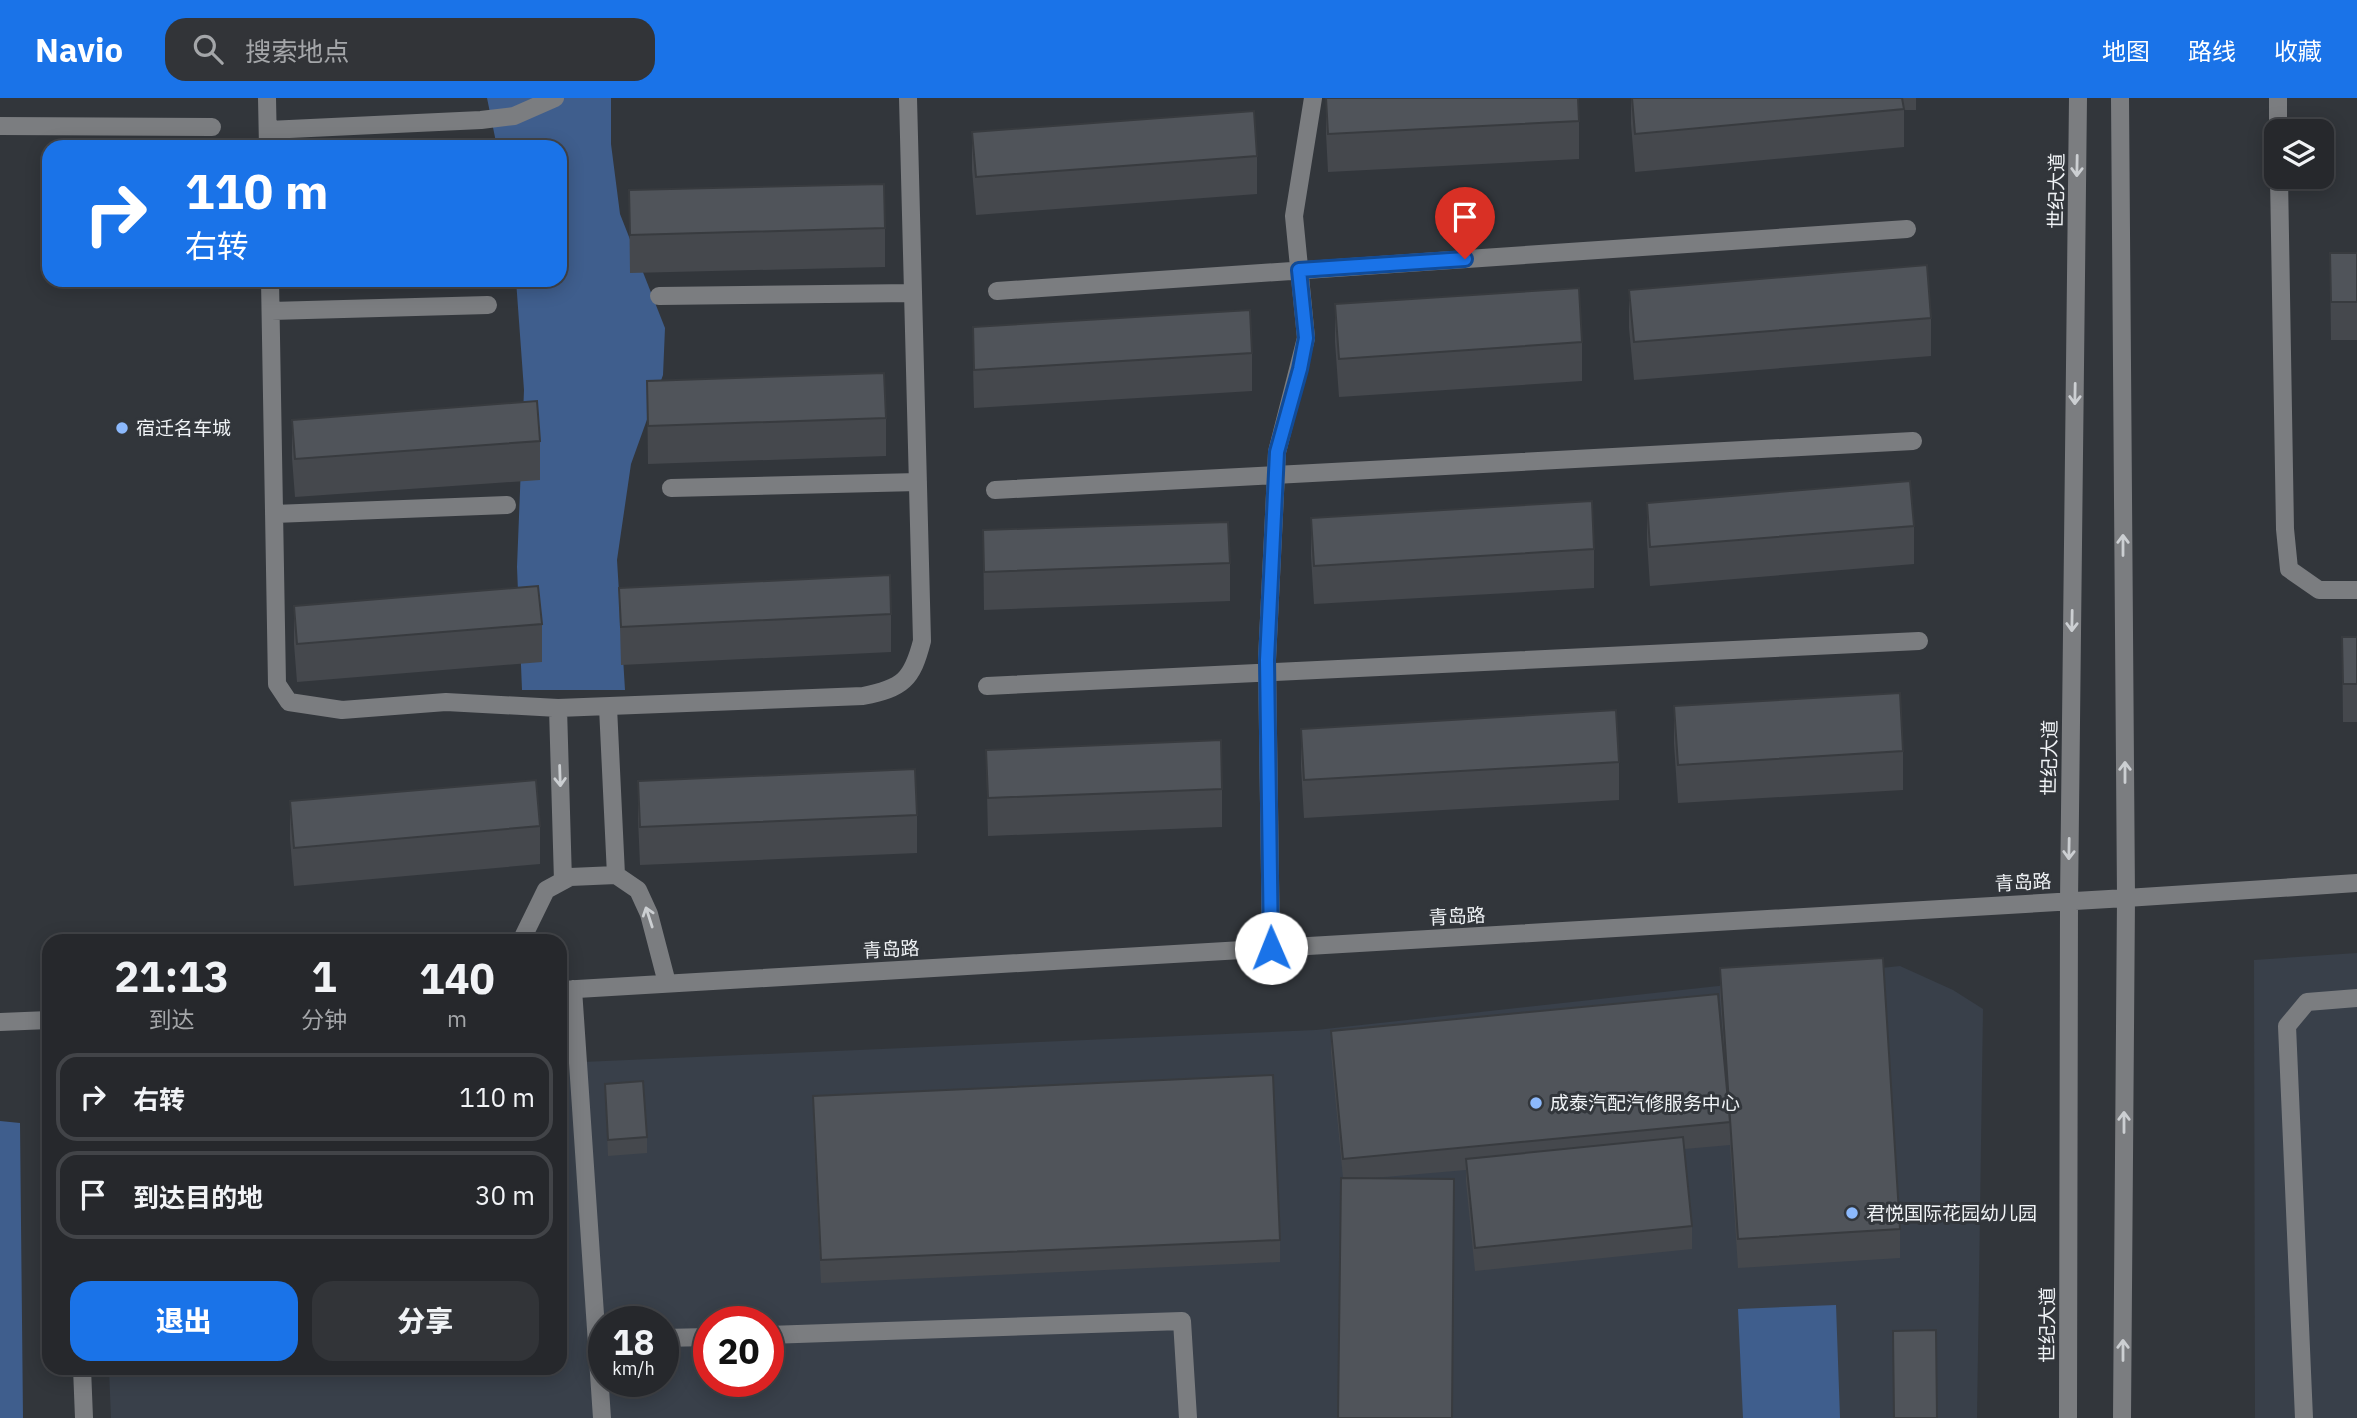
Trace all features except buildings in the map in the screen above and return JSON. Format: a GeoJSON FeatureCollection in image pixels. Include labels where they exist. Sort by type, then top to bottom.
{"type":"FeatureCollection","features":[{"type":"Feature","properties":{"kind":"street"},"geometry":{"type":"LineString","coordinates":[[267,98],[268,138],[514,116],[555,98]]}},
{"type":"Feature","properties":{"kind":"street"},"geometry":{"type":"LineString","coordinates":[[270,287],[277,684],[289,702],[342,710],[446,702],[558,708],[863,696],[881,692],[911,674],[922,641],[908,98]]}},
{"type":"Feature","properties":{"kind":"street"},"geometry":{"type":"LineString","coordinates":[[1271,948],[1266,673],[1277,452],[1306,338],[1294,216],[1313,98]]}},
{"type":"Feature","properties":{"kind":"street","name":"世纪大道"},"geometry":{"type":"LineString","coordinates":[[2068,1418],[2068,901],[2078,98]]}},
{"type":"Feature","properties":{"kind":"street"},"geometry":{"type":"LineString","coordinates":[[2120,98],[2126,898],[2122,1418]]}},
{"type":"Feature","properties":{"kind":"street"},"geometry":{"type":"LineString","coordinates":[[2278,98],[2278,119]]}},
{"type":"Feature","properties":{"kind":"street"},"geometry":{"type":"LineString","coordinates":[[0,127],[212,127]]}},
{"type":"Feature","properties":{"kind":"street"},"geometry":{"type":"LineString","coordinates":[[2279,189],[2288,569],[2319,590],[2357,590]]}},
{"type":"Feature","properties":{"kind":"street"},"geometry":{"type":"LineString","coordinates":[[997,291],[1906,229]]}},
{"type":"Feature","properties":{"kind":"street"},"geometry":{"type":"LineString","coordinates":[[659,296],[913,293]]}},
{"type":"Feature","properties":{"kind":"street"},"geometry":{"type":"LineString","coordinates":[[271,311],[488,305]]}},
{"type":"Feature","properties":{"kind":"street"},"geometry":{"type":"LineString","coordinates":[[995,490],[1913,441]]}},
{"type":"Feature","properties":{"kind":"street"},"geometry":{"type":"LineString","coordinates":[[671,488],[918,482]]}},
{"type":"Feature","properties":{"kind":"street"},"geometry":{"type":"LineString","coordinates":[[274,514],[507,505]]}},
{"type":"Feature","properties":{"kind":"street"},"geometry":{"type":"LineString","coordinates":[[987,686],[1919,641]]}},
{"type":"Feature","properties":{"kind":"street"},"geometry":{"type":"LineString","coordinates":[[608,707],[616,876]]}},
{"type":"Feature","properties":{"kind":"street"},"geometry":{"type":"LineString","coordinates":[[558,708],[563,881]]}},
{"type":"Feature","properties":{"kind":"street"},"geometry":{"type":"LineString","coordinates":[[524,934],[546,890],[570,877],[616,876],[638,890],[649,914],[667,984]]}},
{"type":"Feature","properties":{"kind":"street","name":"青岛路"},"geometry":{"type":"LineString","coordinates":[[567,989],[2357,883]]}},
{"type":"Feature","properties":{"kind":"street"},"geometry":{"type":"LineString","coordinates":[[2304,1418],[2287,1026],[2307,1002],[2357,998]]}},
{"type":"Feature","properties":{"kind":"street"},"geometry":{"type":"LineString","coordinates":[[567,999],[597,1306]]}},
{"type":"Feature","properties":{"kind":"street"},"geometry":{"type":"LineString","coordinates":[[0,1022],[42,1020]]}},
{"type":"Feature","properties":{"kind":"street"},"geometry":{"type":"LineString","coordinates":[[784,1334],[1182,1321],[1188,1418]]}},
{"type":"Feature","properties":{"kind":"street"},"geometry":{"type":"LineString","coordinates":[[82,1375],[84,1418]]}},
{"type":"Feature","properties":{"kind":"street"},"geometry":{"type":"LineString","coordinates":[[601,1397],[601,1418]]}},
{"type":"Feature","properties":{"kind":"shaded area"},"geometry":{"type":"Polygon","coordinates":[[[487,98],[611,98],[611,144],[620,214],[665,328],[663,375],[631,464],[617,560],[625,690],[522,690],[517,567],[524,390],[517,287],[567,287],[567,140],[496,140],[487,98]]]}},
{"type":"Feature","properties":{"kind":"shaded area"},"geometry":{"type":"Polygon","coordinates":[[[2357,953],[2357,1418],[2255,1418],[2254,960],[2357,953]]]}},
{"type":"Feature","properties":{"kind":"shaded area"},"geometry":{"type":"Polygon","coordinates":[[[1900,966],[1953,990],[1983,1009],[1977,1418],[111,1418],[109,1375],[567,1375],[567,1063],[1316,1030],[1900,966]]]}},
{"type":"Feature","properties":{"kind":"shaded area"},"geometry":{"type":"Polygon","coordinates":[[[0,1121],[20,1123],[23,1418],[0,1418],[0,1121]]]}},
{"type":"Feature","properties":{"kind":"shaded area"},"geometry":{"type":"Polygon","coordinates":[[[1836,1305],[1840,1418],[1743,1418],[1738,1309],[1836,1305]]]}},
{"type":"Feature","properties":{"kind":"place","name":"宿迁名车城"},"geometry":{"type":"Point","coordinates":[122,428]}},
{"type":"Feature","properties":{"kind":"place","name":"成泰汽配汽修服务中心"},"geometry":{"type":"Point","coordinates":[1536,1103]}},
{"type":"Feature","properties":{"kind":"place","name":"君悦国际花园幼儿园"},"geometry":{"type":"Point","coordinates":[1852,1213]}},
{"type":"Feature","properties":{"kind":"route"},"geometry":{"type":"LineString","coordinates":[[1271,948],[1267,660],[1277,452],[1306,338],[1299,270],[1465,259]]}}]}
